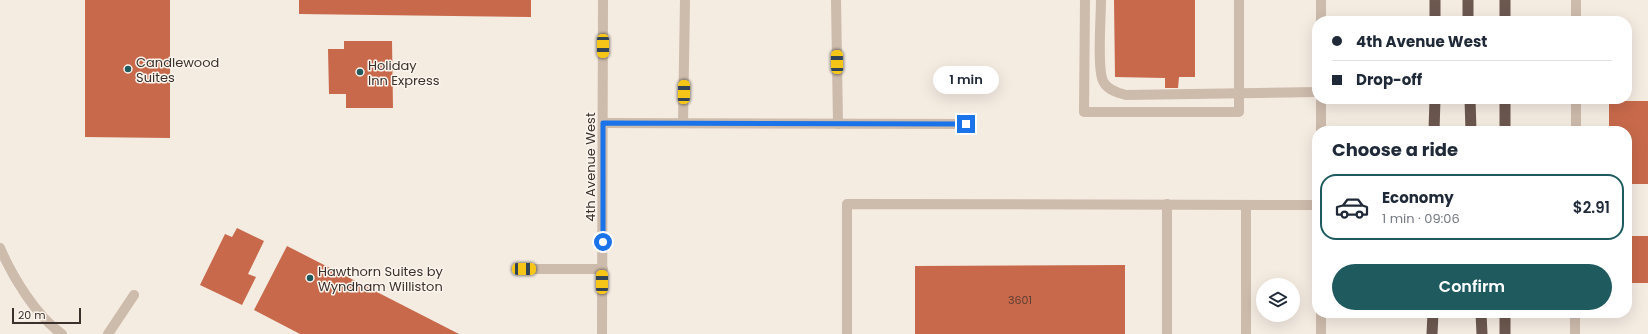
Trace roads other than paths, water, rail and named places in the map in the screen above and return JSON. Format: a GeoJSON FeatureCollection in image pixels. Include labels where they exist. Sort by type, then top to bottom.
{"type":"FeatureCollection","features":[{"type":"Feature","properties":{"kind":"highway"},"geometry":{"type":"LineString","coordinates":[[1435,16],[1436,0]]}},
{"type":"Feature","properties":{"kind":"highway"},"geometry":{"type":"LineString","coordinates":[[1468,0],[1468,16]]}},
{"type":"Feature","properties":{"kind":"highway"},"geometry":{"type":"LineString","coordinates":[[1505,0],[1505,16]]}},
{"type":"Feature","properties":{"kind":"highway"},"geometry":{"type":"LineString","coordinates":[[1434,126],[1435,104]]}},
{"type":"Feature","properties":{"kind":"highway"},"geometry":{"type":"LineString","coordinates":[[1470,104],[1471,126]]}},
{"type":"Feature","properties":{"kind":"highway"},"geometry":{"type":"LineString","coordinates":[[1505,104],[1505,126]]}},
{"type":"Feature","properties":{"kind":"highway"},"geometry":{"type":"LineString","coordinates":[[1432,334],[1433,318]]}},
{"type":"Feature","properties":{"kind":"highway"},"geometry":{"type":"LineString","coordinates":[[1481,318],[1482,334]]}},
{"type":"Feature","properties":{"kind":"highway"},"geometry":{"type":"LineString","coordinates":[[1505,318],[1505,334]]}},
{"type":"Feature","properties":{"kind":"street","name":"4th Avenue West"},"geometry":{"type":"LineString","coordinates":[[602,334],[603,0]]}},
{"type":"Feature","properties":{"kind":"street"},"geometry":{"type":"LineString","coordinates":[[683,123],[685,0]]}},
{"type":"Feature","properties":{"kind":"street"},"geometry":{"type":"LineString","coordinates":[[836,0],[838,124]]}},
{"type":"Feature","properties":{"kind":"street"},"geometry":{"type":"LineString","coordinates":[[1085,0],[1084,112],[1239,112],[1239,0]]}},
{"type":"Feature","properties":{"kind":"street"},"geometry":{"type":"LineString","coordinates":[[1101,0],[1101,71],[1104,82],[1114,92],[1126,95],[1312,92]]}},
{"type":"Feature","properties":{"kind":"street"},"geometry":{"type":"LineString","coordinates":[[1321,0],[1321,16]]}},
{"type":"Feature","properties":{"kind":"street"},"geometry":{"type":"LineString","coordinates":[[1576,0],[1576,16]]}},
{"type":"Feature","properties":{"kind":"street"},"geometry":{"type":"LineString","coordinates":[[1321,104],[1321,126]]}},
{"type":"Feature","properties":{"kind":"street"},"geometry":{"type":"LineString","coordinates":[[1576,104],[1576,126]]}},
{"type":"Feature","properties":{"kind":"street"},"geometry":{"type":"LineString","coordinates":[[603,123],[966,124]]}},
{"type":"Feature","properties":{"kind":"street"},"geometry":{"type":"LineString","coordinates":[[847,334],[847,204],[1312,205]]}},
{"type":"Feature","properties":{"kind":"street"},"geometry":{"type":"LineString","coordinates":[[1167,204],[1167,334]]}},
{"type":"Feature","properties":{"kind":"street"},"geometry":{"type":"LineString","coordinates":[[1246,205],[1246,334]]}},
{"type":"Feature","properties":{"kind":"street"},"geometry":{"type":"LineString","coordinates":[[0,248],[15,281],[40,312],[62,334]]}},
{"type":"Feature","properties":{"kind":"street"},"geometry":{"type":"LineString","coordinates":[[524,269],[603,269]]}},
{"type":"Feature","properties":{"kind":"street"},"geometry":{"type":"LineString","coordinates":[[108,334],[134,295]]}},
{"type":"Feature","properties":{"kind":"street"},"geometry":{"type":"LineString","coordinates":[[1321,318],[1321,334]]}},
{"type":"Feature","properties":{"kind":"street"},"geometry":{"type":"LineString","coordinates":[[1575,318],[1575,334]]}},
{"type":"Feature","properties":{"kind":"place","name":"Candlewood Suites"},"geometry":{"type":"Point","coordinates":[128,69]}},
{"type":"Feature","properties":{"kind":"place","name":"Holiday Inn Express"},"geometry":{"type":"Point","coordinates":[360,72]}},
{"type":"Feature","properties":{"kind":"place","name":"Hawthorn Suites by Wyndham Williston"},"geometry":{"type":"Point","coordinates":[310,278]}}]}
